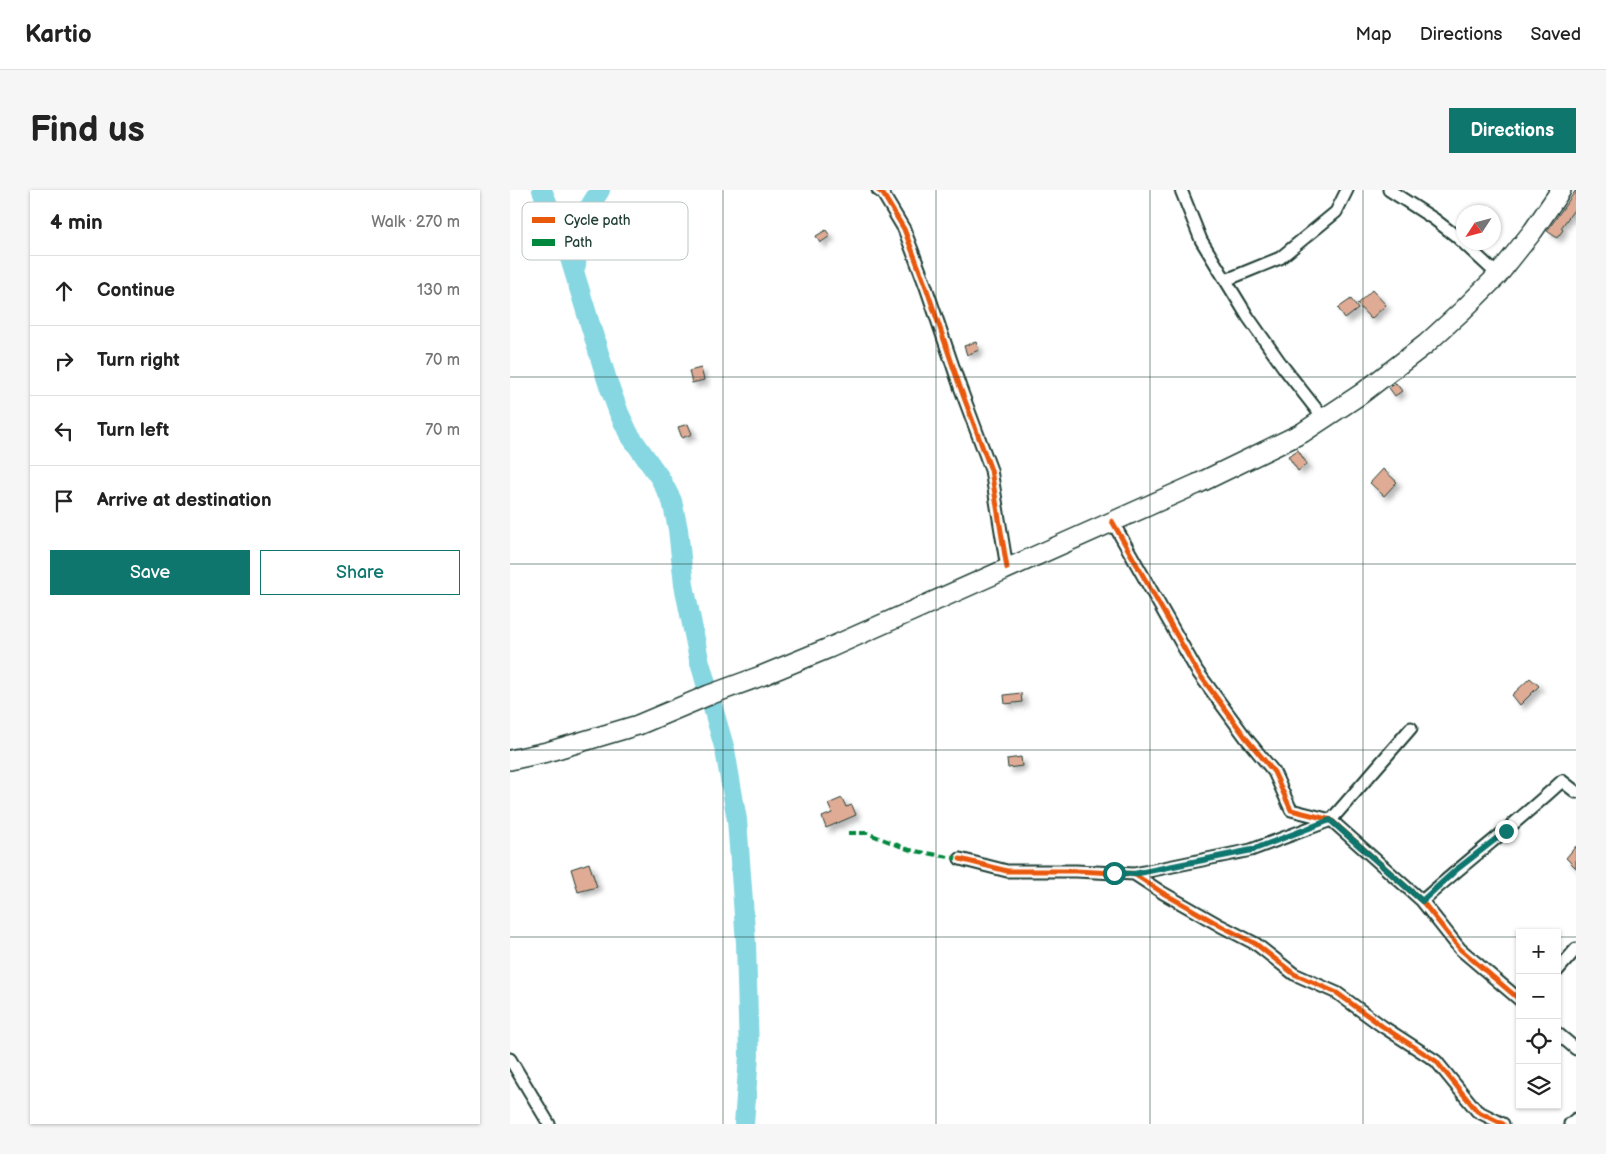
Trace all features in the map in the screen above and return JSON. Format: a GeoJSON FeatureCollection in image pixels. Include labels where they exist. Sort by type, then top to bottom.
{"type":"FeatureCollection","features":[{"type":"Feature","properties":{"kind":"main road"},"geometry":{"type":"LineString","coordinates":[[510,760],[547,752],[638,725],[829,648],[1256,456],[1302,432],[1361,394],[1426,344],[1498,275],[1533,231],[1561,190]]}},
{"type":"Feature","properties":{"kind":"street"},"geometry":{"type":"LineString","coordinates":[[878,190],[883,194],[904,229],[991,470],[1007,568]]}},
{"type":"Feature","properties":{"kind":"street"},"geometry":{"type":"LineString","coordinates":[[1181,190],[1201,240],[1248,317],[1284,368],[1324,419]]}},
{"type":"Feature","properties":{"kind":"street"},"geometry":{"type":"LineString","coordinates":[[1226,280],[1280,258],[1336,212],[1347,190]]}},
{"type":"Feature","properties":{"kind":"street"},"geometry":{"type":"LineString","coordinates":[[1389,190],[1434,219],[1456,236],[1498,275]]}},
{"type":"Feature","properties":{"kind":"street"},"geometry":{"type":"LineString","coordinates":[[1112,521],[1197,671],[1246,738],[1274,772],[1291,810],[1330,820],[1422,901],[1460,949],[1516,997]]}},
{"type":"Feature","properties":{"kind":"street"},"geometry":{"type":"LineString","coordinates":[[960,859],[1007,870],[1134,874],[1252,850],[1330,820],[1411,728]]}},
{"type":"Feature","properties":{"kind":"street"},"geometry":{"type":"LineString","coordinates":[[1422,901],[1562,781],[1576,792]]}},
{"type":"Feature","properties":{"kind":"street"},"geometry":{"type":"LineString","coordinates":[[1134,874],[1163,893],[1256,944],[1294,974],[1337,993],[1382,1026],[1436,1061],[1477,1111],[1503,1124]]}},
{"type":"Feature","properties":{"kind":"street"},"geometry":{"type":"LineString","coordinates":[[1561,966],[1576,949]]}},
{"type":"Feature","properties":{"kind":"street"},"geometry":{"type":"LineString","coordinates":[[1561,1036],[1576,1049]]}},
{"type":"Feature","properties":{"kind":"street"},"geometry":{"type":"LineString","coordinates":[[510,1059],[549,1124]]}},
{"type":"Feature","properties":{"kind":"street"},"geometry":{"type":"LineString","coordinates":[[1570,1124],[1576,1119]]}},
{"type":"Feature","properties":{"kind":"building"},"geometry":{"type":"Polygon","coordinates":[[[1576,190],[1576,207],[1561,228],[1563,230],[1557,238],[1547,231],[1576,190]]]}},
{"type":"Feature","properties":{"kind":"building"},"geometry":{"type":"Polygon","coordinates":[[[826,230],[830,236],[820,243],[816,236],[826,230]]]}},
{"type":"Feature","properties":{"kind":"building"},"geometry":{"type":"Polygon","coordinates":[[[1372,290],[1386,305],[1371,319],[1357,304],[1372,290]]]}},
{"type":"Feature","properties":{"kind":"building"},"geometry":{"type":"Polygon","coordinates":[[[1351,299],[1358,309],[1345,319],[1338,308],[1351,299]]]}},
{"type":"Feature","properties":{"kind":"building"},"geometry":{"type":"Polygon","coordinates":[[[976,342],[979,350],[967,355],[964,346],[976,342]]]}},
{"type":"Feature","properties":{"kind":"building"},"geometry":{"type":"Polygon","coordinates":[[[701,368],[704,380],[692,383],[689,371],[701,368]]]}},
{"type":"Feature","properties":{"kind":"building"},"geometry":{"type":"Polygon","coordinates":[[[1396,383],[1402,391],[1395,396],[1389,388],[1396,383]]]}},
{"type":"Feature","properties":{"kind":"building"},"geometry":{"type":"Polygon","coordinates":[[[688,424],[692,434],[682,438],[678,427],[688,424]]]}},
{"type":"Feature","properties":{"kind":"building"},"geometry":{"type":"Polygon","coordinates":[[[1298,450],[1307,464],[1298,471],[1288,456],[1298,450]]]}},
{"type":"Feature","properties":{"kind":"building"},"geometry":{"type":"Polygon","coordinates":[[[1383,469],[1397,482],[1384,496],[1370,483],[1383,469]]]}},
{"type":"Feature","properties":{"kind":"building"},"geometry":{"type":"Polygon","coordinates":[[[1530,678],[1539,686],[1520,705],[1512,695],[1530,678]]]}},
{"type":"Feature","properties":{"kind":"building"},"geometry":{"type":"Polygon","coordinates":[[[1021,693],[1022,702],[1005,704],[1004,695],[1021,693]]]}},
{"type":"Feature","properties":{"kind":"building"},"geometry":{"type":"Polygon","coordinates":[[[1021,757],[1022,766],[1008,768],[1007,759],[1021,757]]]}},
{"type":"Feature","properties":{"kind":"building"},"geometry":{"type":"Polygon","coordinates":[[[842,798],[846,807],[852,805],[856,815],[826,828],[822,817],[832,813],[828,804],[842,798]]]}},
{"type":"Feature","properties":{"kind":"building"},"geometry":{"type":"Polygon","coordinates":[[[1576,846],[1576,868],[1566,858],[1576,846]]]}},
{"type":"Feature","properties":{"kind":"building"},"geometry":{"type":"Polygon","coordinates":[[[589,863],[597,887],[578,892],[571,869],[589,863]]]}},
{"type":"Feature","properties":{"kind":"waterway"},"geometry":{"type":"LineString","coordinates":[[542,190],[547,202]]}},
{"type":"Feature","properties":{"kind":"waterway"},"geometry":{"type":"LineString","coordinates":[[593,202],[600,190]]}},
{"type":"Feature","properties":{"kind":"waterway"},"geometry":{"type":"LineString","coordinates":[[571,260],[619,413],[629,434],[660,478],[672,501],[678,529],[684,585],[699,659],[725,750],[737,820],[746,943],[749,1055],[744,1124]]}},
{"type":"Feature","properties":{"kind":"waterway"},"geometry":{"type":"LineString","coordinates":[[576,260],[576,265]]}},
{"type":"Feature","properties":{"kind":"marked path"},"geometry":{"type":"LineString","coordinates":[[848,833],[867,833],[910,850],[960,859]]}},
{"type":"Feature","properties":{"kind":"cycle path"},"geometry":{"type":"LineString","coordinates":[[878,190],[883,194],[904,229],[991,470],[1007,568]]}},
{"type":"Feature","properties":{"kind":"cycle path"},"geometry":{"type":"LineString","coordinates":[[1112,521],[1197,671],[1246,738],[1274,772],[1291,810],[1331,820],[1422,901],[1460,949],[1516,997]]}},
{"type":"Feature","properties":{"kind":"cycle path"},"geometry":{"type":"LineString","coordinates":[[960,859],[1007,871],[1076,871],[1134,874],[1163,893],[1256,944],[1294,974],[1337,993],[1382,1026],[1436,1061],[1477,1111],[1503,1124]]}},
{"type":"Feature","properties":{"kind":"route"},"geometry":{"type":"LineString","coordinates":[[1114,873],[1134,874],[1252,850],[1330,820],[1422,901],[1456,870],[1506,831]]}}]}
